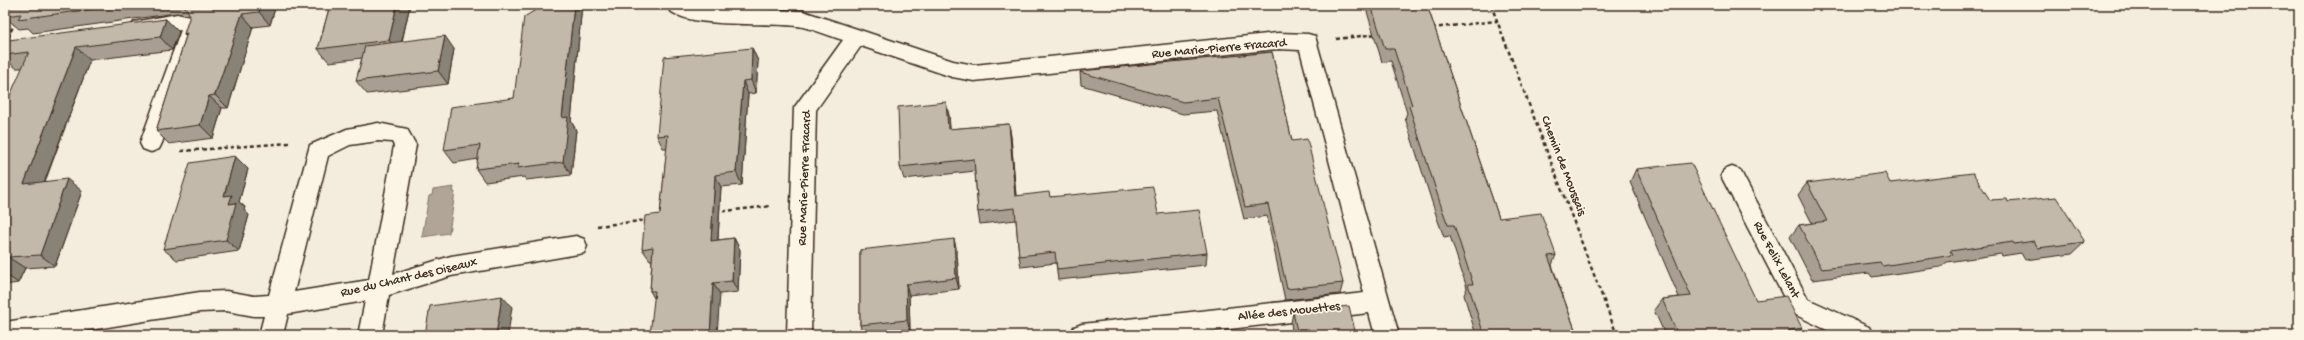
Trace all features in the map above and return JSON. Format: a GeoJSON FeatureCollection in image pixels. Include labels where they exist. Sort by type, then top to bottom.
{"type":"FeatureCollection","features":[{"type":"Feature","properties":{"kind":"street","name":"Rue Marie-Pierre Fracard"},"geometry":{"type":"LineString","coordinates":[[682,9],[803,19],[952,69],[974,73],[1278,41],[1308,42]]}},
{"type":"Feature","properties":{"kind":"street"},"geometry":{"type":"LineString","coordinates":[[122,29],[177,22],[187,23],[191,30],[151,143]]}},
{"type":"Feature","properties":{"kind":"street","name":"Rue Marie-Pierre Fracard"},"geometry":{"type":"LineString","coordinates":[[799,335],[805,108],[857,37]]}},
{"type":"Feature","properties":{"kind":"street"},"geometry":{"type":"LineString","coordinates":[[1308,42],[1386,335]]}},
{"type":"Feature","properties":{"kind":"street"},"geometry":{"type":"LineString","coordinates":[[271,335],[318,151],[332,142],[347,136],[387,131],[399,135],[405,145],[370,335]]}},
{"type":"Feature","properties":{"kind":"street","name":"Rue Felix Lelant"},"geometry":{"type":"LineString","coordinates":[[1732,176],[1800,306],[1861,335]]}},
{"type":"Feature","properties":{"kind":"street","name":"Rue du Chant des Oiseaux"},"geometry":{"type":"LineString","coordinates":[[5,332],[200,302],[226,301],[254,306],[278,305],[378,288],[451,266],[576,246]]}},
{"type":"Feature","properties":{"kind":"street","name":"Allée des Mouettes"},"geometry":{"type":"LineString","coordinates":[[1082,335],[1378,302]]}},
{"type":"Feature","properties":{"kind":"path","name":"Chemin de Moussais"},"geometry":{"type":"LineString","coordinates":[[1490,5],[1616,335]]}},
{"type":"Feature","properties":{"kind":"path"},"geometry":{"type":"LineString","coordinates":[[5,44],[18,15]]}},
{"type":"Feature","properties":{"kind":"path"},"geometry":{"type":"LineString","coordinates":[[1426,29],[1497,20]]}},
{"type":"Feature","properties":{"kind":"path"},"geometry":{"type":"LineString","coordinates":[[1308,42],[1379,34]]}},
{"type":"Feature","properties":{"kind":"path"},"geometry":{"type":"LineString","coordinates":[[151,143],[159,152],[276,143],[300,143],[318,151]]}},
{"type":"Feature","properties":{"kind":"path"},"geometry":{"type":"LineString","coordinates":[[708,213],[803,202]]}},
{"type":"Feature","properties":{"kind":"path"},"geometry":{"type":"LineString","coordinates":[[576,246],[578,228],[654,219]]}},
{"type":"Feature","properties":{"kind":"shaded area"},"geometry":{"type":"Polygon","coordinates":[[[454,187],[453,192],[455,192],[449,233],[422,237],[429,196],[432,195],[433,190],[454,187]]]}},
{"type":"Feature","properties":{"kind":"building"},"geometry":{"type":"Polygon","coordinates":[[[9,5],[123,5],[18,19],[21,14],[5,16],[9,5]]]}},
{"type":"Feature","properties":{"kind":"building"},"geometry":{"type":"Polygon","coordinates":[[[184,5],[261,5],[259,12],[242,14],[215,95],[209,96],[200,125],[156,131],[187,33],[184,34],[190,15],[184,5]]]}},
{"type":"Feature","properties":{"kind":"building"},"geometry":{"type":"Polygon","coordinates":[[[330,5],[397,5],[389,40],[318,49],[330,5]]]}},
{"type":"Feature","properties":{"kind":"building"},"geometry":{"type":"Polygon","coordinates":[[[544,5],[574,5],[562,118],[568,117],[563,162],[517,168],[519,164],[476,169],[480,145],[444,150],[451,107],[514,98],[524,17],[544,5]]]}},
{"type":"Feature","properties":{"kind":"building"},"geometry":{"type":"Polygon","coordinates":[[[1371,5],[1427,5],[1499,218],[1541,213],[1556,255],[1548,256],[1577,335],[1484,335],[1468,284],[1473,284],[1454,225],[1448,225],[1442,209],[1409,106],[1412,105],[1394,49],[1385,49],[1371,5]]]}},
{"type":"Feature","properties":{"kind":"building"},"geometry":{"type":"Polygon","coordinates":[[[166,19],[160,37],[76,47],[24,184],[67,179],[40,255],[8,257],[5,264],[5,107],[29,52],[5,55],[5,48],[9,40],[166,19]]]}},
{"type":"Feature","properties":{"kind":"building"},"geometry":{"type":"Polygon","coordinates":[[[445,36],[438,71],[356,81],[365,46],[445,36]]]}},
{"type":"Feature","properties":{"kind":"building"},"geometry":{"type":"Polygon","coordinates":[[[752,48],[751,80],[743,81],[736,172],[715,175],[711,241],[734,238],[732,281],[713,283],[710,335],[650,335],[655,291],[650,291],[653,247],[642,249],[645,216],[660,214],[668,135],[657,136],[664,57],[752,48]]]}},
{"type":"Feature","properties":{"kind":"building"},"geometry":{"type":"Polygon","coordinates":[[[1272,52],[1292,141],[1307,139],[1343,283],[1287,289],[1268,204],[1245,207],[1218,98],[1183,102],[1080,72],[1272,52]]]}},
{"type":"Feature","properties":{"kind":"building"},"geometry":{"type":"Polygon","coordinates":[[[946,102],[948,129],[1009,124],[1015,196],[1049,192],[1050,197],[1153,187],[1158,214],[1199,210],[1207,253],[1057,269],[1055,252],[1019,256],[1015,208],[978,212],[974,159],[900,167],[898,107],[946,102]]]}},
{"type":"Feature","properties":{"kind":"building"},"geometry":{"type":"Polygon","coordinates":[[[235,156],[224,196],[232,195],[229,204],[236,203],[226,240],[163,249],[190,163],[235,156]]]}},
{"type":"Feature","properties":{"kind":"building"},"geometry":{"type":"Polygon","coordinates":[[[1691,163],[1756,300],[1786,296],[1802,328],[1789,330],[1792,335],[1678,335],[1662,299],[1691,296],[1636,169],[1691,163]]]}},
{"type":"Feature","properties":{"kind":"building"},"geometry":{"type":"Polygon","coordinates":[[[1885,173],[1890,183],[1973,173],[1990,200],[2007,199],[2008,202],[2056,197],[2085,242],[2038,248],[2034,241],[2014,244],[2013,242],[1950,251],[1953,255],[1882,266],[1880,262],[1822,269],[1799,225],[1827,221],[1807,183],[1885,173]]]}},
{"type":"Feature","properties":{"kind":"building"},"geometry":{"type":"Polygon","coordinates":[[[954,239],[956,278],[906,284],[907,320],[860,325],[860,250],[954,239]]]}},
{"type":"Feature","properties":{"kind":"building"},"geometry":{"type":"Polygon","coordinates":[[[502,296],[496,335],[425,335],[430,306],[502,296]]]}},
{"type":"Feature","properties":{"kind":"building"},"geometry":{"type":"Polygon","coordinates":[[[1349,306],[1356,335],[1292,335],[1291,331],[1297,331],[1293,312],[1349,306]]]}}]}
